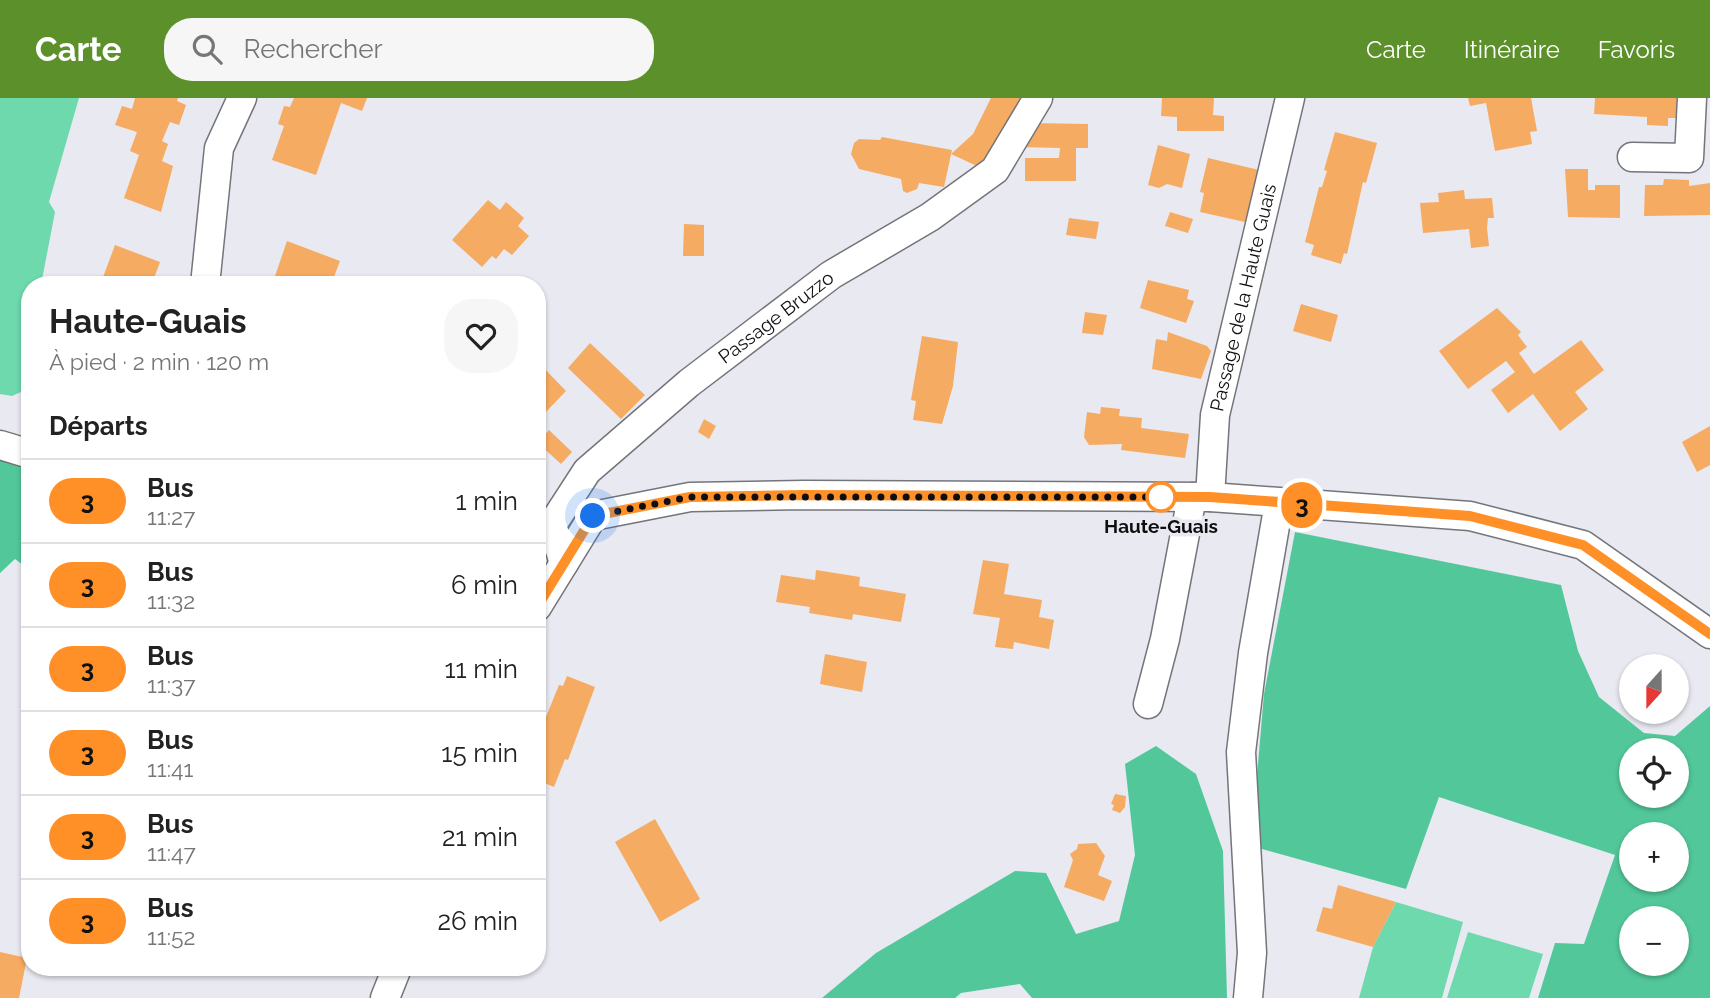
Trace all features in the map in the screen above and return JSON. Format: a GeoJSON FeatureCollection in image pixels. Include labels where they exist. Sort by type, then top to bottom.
{"type":"FeatureCollection","features":[{"type":"Feature","properties":{"kind":"street"},"geometry":{"type":"LineString","coordinates":[[206,276],[219,148],[242,98]]}},
{"type":"Feature","properties":{"kind":"street","name":"Passage Bruzzo"},"geometry":{"type":"LineString","coordinates":[[564,563],[552,525],[587,471],[689,383],[831,275],[930,217],[995,170],[1038,98]]}},
{"type":"Feature","properties":{"kind":"street","name":"Passage de la Haute Guais"},"geometry":{"type":"LineString","coordinates":[[1147,704],[1201,497],[1215,415],[1290,98]]}},
{"type":"Feature","properties":{"kind":"street"},"geometry":{"type":"LineString","coordinates":[[1632,157],[1689,158],[1692,98]]}},
{"type":"Feature","properties":{"kind":"street"},"geometry":{"type":"LineString","coordinates":[[0,445],[21,451]]}},
{"type":"Feature","properties":{"kind":"street"},"geometry":{"type":"LineString","coordinates":[[546,592],[593,516],[690,497],[1201,497],[1470,516],[1583,545],[1710,634]]}},
{"type":"Feature","properties":{"kind":"street"},"geometry":{"type":"LineString","coordinates":[[1248,998],[1252,953],[1241,752],[1253,653],[1279,503]]}},
{"type":"Feature","properties":{"kind":"street"},"geometry":{"type":"LineString","coordinates":[[385,998],[394,976]]}},
{"type":"Feature","properties":{"kind":"green space"},"geometry":{"type":"Polygon","coordinates":[[[0,98],[79,98],[49,202],[55,212],[43,276],[21,276],[21,392],[12,396],[0,394],[0,98]]]}},
{"type":"Feature","properties":{"kind":"green space"},"geometry":{"type":"Polygon","coordinates":[[[0,460],[21,466],[21,563],[15,559],[0,573],[0,460]]]}},
{"type":"Feature","properties":{"kind":"green space"},"geometry":{"type":"Polygon","coordinates":[[[1295,532],[1561,585],[1578,651],[1599,697],[1619,713],[1619,724],[1633,724],[1644,733],[1675,736],[1710,706],[1710,998],[1538,998],[1555,943],[1584,944],[1615,855],[1439,797],[1406,889],[1251,846],[1264,694],[1295,532]]]}},
{"type":"Feature","properties":{"kind":"green space"},"geometry":{"type":"Polygon","coordinates":[[[1156,746],[1196,774],[1223,851],[1227,998],[1032,998],[1020,984],[961,993],[955,998],[822,998],[876,953],[1015,871],[1046,873],[1076,934],[1119,921],[1135,855],[1125,764],[1156,746]]]}},
{"type":"Feature","properties":{"kind":"green space"},"geometry":{"type":"Polygon","coordinates":[[[1396,902],[1463,922],[1442,998],[1359,998],[1373,947],[1396,902]]]}},
{"type":"Feature","properties":{"kind":"green space"},"geometry":{"type":"Polygon","coordinates":[[[1468,932],[1543,954],[1529,998],[1447,998],[1468,932]]]}},
{"type":"Feature","properties":{"kind":"building"},"geometry":{"type":"Polygon","coordinates":[[[135,98],[178,98],[177,101],[186,105],[179,125],[170,122],[162,141],[168,144],[162,161],[173,166],[161,212],[124,198],[139,155],[130,151],[137,132],[115,125],[122,106],[132,109],[135,98]]]}},
{"type":"Feature","properties":{"kind":"building"},"geometry":{"type":"Polygon","coordinates":[[[294,98],[367,98],[362,111],[341,103],[316,175],[272,160],[284,126],[278,124],[284,106],[290,107],[294,98]]]}},
{"type":"Feature","properties":{"kind":"building"},"geometry":{"type":"Polygon","coordinates":[[[991,98],[1029,98],[1004,143],[979,167],[951,154],[973,134],[991,98]]]}},
{"type":"Feature","properties":{"kind":"building"},"geometry":{"type":"Polygon","coordinates":[[[1162,98],[1214,98],[1213,115],[1224,116],[1224,131],[1177,131],[1177,117],[1161,116],[1162,98]]]}},
{"type":"Feature","properties":{"kind":"building"},"geometry":{"type":"Polygon","coordinates":[[[1468,98],[1531,98],[1537,131],[1530,132],[1532,144],[1495,151],[1486,103],[1470,106],[1468,98]]]}},
{"type":"Feature","properties":{"kind":"building"},"geometry":{"type":"Polygon","coordinates":[[[1595,98],[1677,98],[1676,118],[1668,118],[1668,126],[1647,125],[1647,117],[1594,114],[1595,98]]]}},
{"type":"Feature","properties":{"kind":"building"},"geometry":{"type":"Polygon","coordinates":[[[1030,123],[1088,124],[1088,148],[1076,148],[1076,181],[1025,181],[1025,158],[1059,158],[1060,148],[1018,147],[1030,123]]]}},
{"type":"Feature","properties":{"kind":"building"},"geometry":{"type":"Polygon","coordinates":[[[1335,132],[1377,143],[1366,183],[1363,182],[1347,254],[1344,253],[1341,264],[1311,255],[1314,245],[1305,242],[1319,187],[1322,187],[1327,171],[1324,170],[1335,132]]]}},
{"type":"Feature","properties":{"kind":"building"},"geometry":{"type":"Polygon","coordinates":[[[882,137],[952,150],[944,187],[919,183],[917,189],[907,193],[903,191],[901,179],[859,169],[851,154],[854,143],[859,139],[880,140],[882,137]]]}},
{"type":"Feature","properties":{"kind":"building"},"geometry":{"type":"Polygon","coordinates":[[[1158,145],[1190,154],[1182,188],[1167,184],[1159,188],[1148,185],[1158,145]]]}},
{"type":"Feature","properties":{"kind":"building"},"geometry":{"type":"Polygon","coordinates":[[[1208,158],[1272,173],[1254,224],[1200,212],[1204,193],[1200,192],[1208,158]]]}},
{"type":"Feature","properties":{"kind":"building"},"geometry":{"type":"Polygon","coordinates":[[[1565,169],[1588,169],[1588,190],[1595,190],[1595,185],[1620,185],[1620,218],[1568,217],[1565,169]]]}},
{"type":"Feature","properties":{"kind":"building"},"geometry":{"type":"Polygon","coordinates":[[[1664,179],[1689,180],[1689,186],[1710,183],[1710,215],[1644,216],[1645,185],[1663,185],[1664,179]]]}},
{"type":"Feature","properties":{"kind":"building"},"geometry":{"type":"Polygon","coordinates":[[[1464,190],[1465,199],[1492,198],[1494,218],[1488,218],[1489,246],[1471,248],[1469,229],[1423,233],[1420,203],[1439,202],[1438,193],[1464,190]]]}},
{"type":"Feature","properties":{"kind":"building"},"geometry":{"type":"Polygon","coordinates":[[[488,200],[500,210],[506,202],[524,218],[518,226],[529,236],[512,255],[504,249],[496,259],[492,256],[482,267],[452,240],[488,200]]]}},
{"type":"Feature","properties":{"kind":"building"},"geometry":{"type":"Polygon","coordinates":[[[1170,212],[1193,219],[1188,233],[1165,226],[1170,212]]]}},
{"type":"Feature","properties":{"kind":"building"},"geometry":{"type":"Polygon","coordinates":[[[1069,218],[1099,222],[1096,239],[1066,235],[1069,218]]]}},
{"type":"Feature","properties":{"kind":"building"},"geometry":{"type":"Polygon","coordinates":[[[684,224],[704,225],[704,256],[683,256],[684,224]]]}},
{"type":"Feature","properties":{"kind":"building"},"geometry":{"type":"Polygon","coordinates":[[[287,241],[340,261],[334,276],[275,276],[287,241]]]}},
{"type":"Feature","properties":{"kind":"building"},"geometry":{"type":"Polygon","coordinates":[[[115,245],[160,262],[155,276],[103,276],[115,245]]]}},
{"type":"Feature","properties":{"kind":"building"},"geometry":{"type":"Polygon","coordinates":[[[1148,280],[1189,290],[1187,299],[1194,301],[1186,323],[1140,308],[1148,280]]]}},
{"type":"Feature","properties":{"kind":"building"},"geometry":{"type":"Polygon","coordinates":[[[1301,304],[1338,315],[1331,342],[1293,331],[1301,304]]]}},
{"type":"Feature","properties":{"kind":"building"},"geometry":{"type":"Polygon","coordinates":[[[1497,308],[1521,332],[1518,335],[1527,347],[1519,353],[1534,374],[1581,340],[1604,370],[1575,392],[1588,409],[1560,431],[1533,394],[1508,413],[1491,390],[1515,372],[1506,361],[1468,389],[1439,351],[1497,308]]]}},
{"type":"Feature","properties":{"kind":"building"},"geometry":{"type":"Polygon","coordinates":[[[1085,312],[1107,315],[1103,335],[1082,333],[1085,312]]]}},
{"type":"Feature","properties":{"kind":"building"},"geometry":{"type":"Polygon","coordinates":[[[1168,332],[1207,346],[1211,351],[1201,379],[1152,369],[1156,339],[1167,341],[1168,332]]]}},
{"type":"Feature","properties":{"kind":"building"},"geometry":{"type":"Polygon","coordinates":[[[922,336],[958,342],[953,386],[942,424],[913,420],[916,401],[911,400],[922,336]]]}},
{"type":"Feature","properties":{"kind":"building"},"geometry":{"type":"Polygon","coordinates":[[[590,343],[645,395],[621,419],[568,368],[590,343]]]}},
{"type":"Feature","properties":{"kind":"building"},"geometry":{"type":"Polygon","coordinates":[[[546,370],[566,391],[546,412],[546,370]]]}},
{"type":"Feature","properties":{"kind":"building"},"geometry":{"type":"Polygon","coordinates":[[[1101,407],[1120,409],[1119,416],[1142,418],[1141,428],[1189,434],[1185,458],[1121,450],[1122,444],[1089,445],[1084,437],[1087,412],[1100,414],[1101,407]]]}},
{"type":"Feature","properties":{"kind":"building"},"geometry":{"type":"Polygon","coordinates":[[[704,419],[716,426],[709,439],[698,432],[704,419]]]}},
{"type":"Feature","properties":{"kind":"building"},"geometry":{"type":"Polygon","coordinates":[[[1710,426],[1710,465],[1697,472],[1682,442],[1710,426]]]}},
{"type":"Feature","properties":{"kind":"building"},"geometry":{"type":"Polygon","coordinates":[[[549,430],[572,452],[561,464],[546,450],[546,434],[549,430]]]}},
{"type":"Feature","properties":{"kind":"building"},"geometry":{"type":"Polygon","coordinates":[[[983,560],[1009,564],[1004,594],[1042,600],[1039,617],[1054,620],[1049,649],[1014,642],[1013,649],[995,647],[1000,618],[973,614],[983,560]]]}},
{"type":"Feature","properties":{"kind":"building"},"geometry":{"type":"Polygon","coordinates":[[[816,570],[860,577],[859,586],[906,594],[901,622],[853,614],[852,620],[809,613],[810,607],[776,602],[781,575],[815,580],[816,570]]]}},
{"type":"Feature","properties":{"kind":"building"},"geometry":{"type":"Polygon","coordinates":[[[825,654],[867,662],[862,692],[820,684],[825,654]]]}},
{"type":"Feature","properties":{"kind":"building"},"geometry":{"type":"Polygon","coordinates":[[[567,676],[595,687],[568,760],[565,759],[554,787],[546,784],[546,717],[559,685],[563,686],[567,676]]]}},
{"type":"Feature","properties":{"kind":"building"},"geometry":{"type":"Polygon","coordinates":[[[1115,794],[1126,796],[1125,807],[1120,813],[1112,810],[1115,794]]]}},
{"type":"Feature","properties":{"kind":"building"},"geometry":{"type":"Polygon","coordinates":[[[655,819],[700,899],[660,922],[615,842],[655,819]]]}},
{"type":"Feature","properties":{"kind":"building"},"geometry":{"type":"Polygon","coordinates":[[[1096,843],[1105,856],[1098,875],[1112,881],[1104,901],[1064,887],[1073,860],[1070,854],[1077,849],[1078,844],[1096,843]]]}},
{"type":"Feature","properties":{"kind":"building"},"geometry":{"type":"Polygon","coordinates":[[[1338,885],[1396,902],[1373,947],[1316,931],[1323,907],[1332,909],[1338,885]]]}},
{"type":"Feature","properties":{"kind":"building"},"geometry":{"type":"Polygon","coordinates":[[[0,952],[21,957],[21,976],[23,976],[19,998],[0,998],[0,952]]]}},
{"type":"Feature","properties":{"kind":"bus line","name":"3"},"geometry":{"type":"LineString","coordinates":[[546,592],[593,516],[690,497],[1210,497],[1470,516],[1583,545],[1710,634]]}},
{"type":"Feature","properties":{"kind":"place","name":"Haute-Guais"},"geometry":{"type":"Point","coordinates":[1161,497]}},
{"type":"Feature","properties":{"kind":"route"},"geometry":{"type":"LineString","coordinates":[[593,516],[690,497],[804,495],[1165,497],[1161,497]]}}]}
